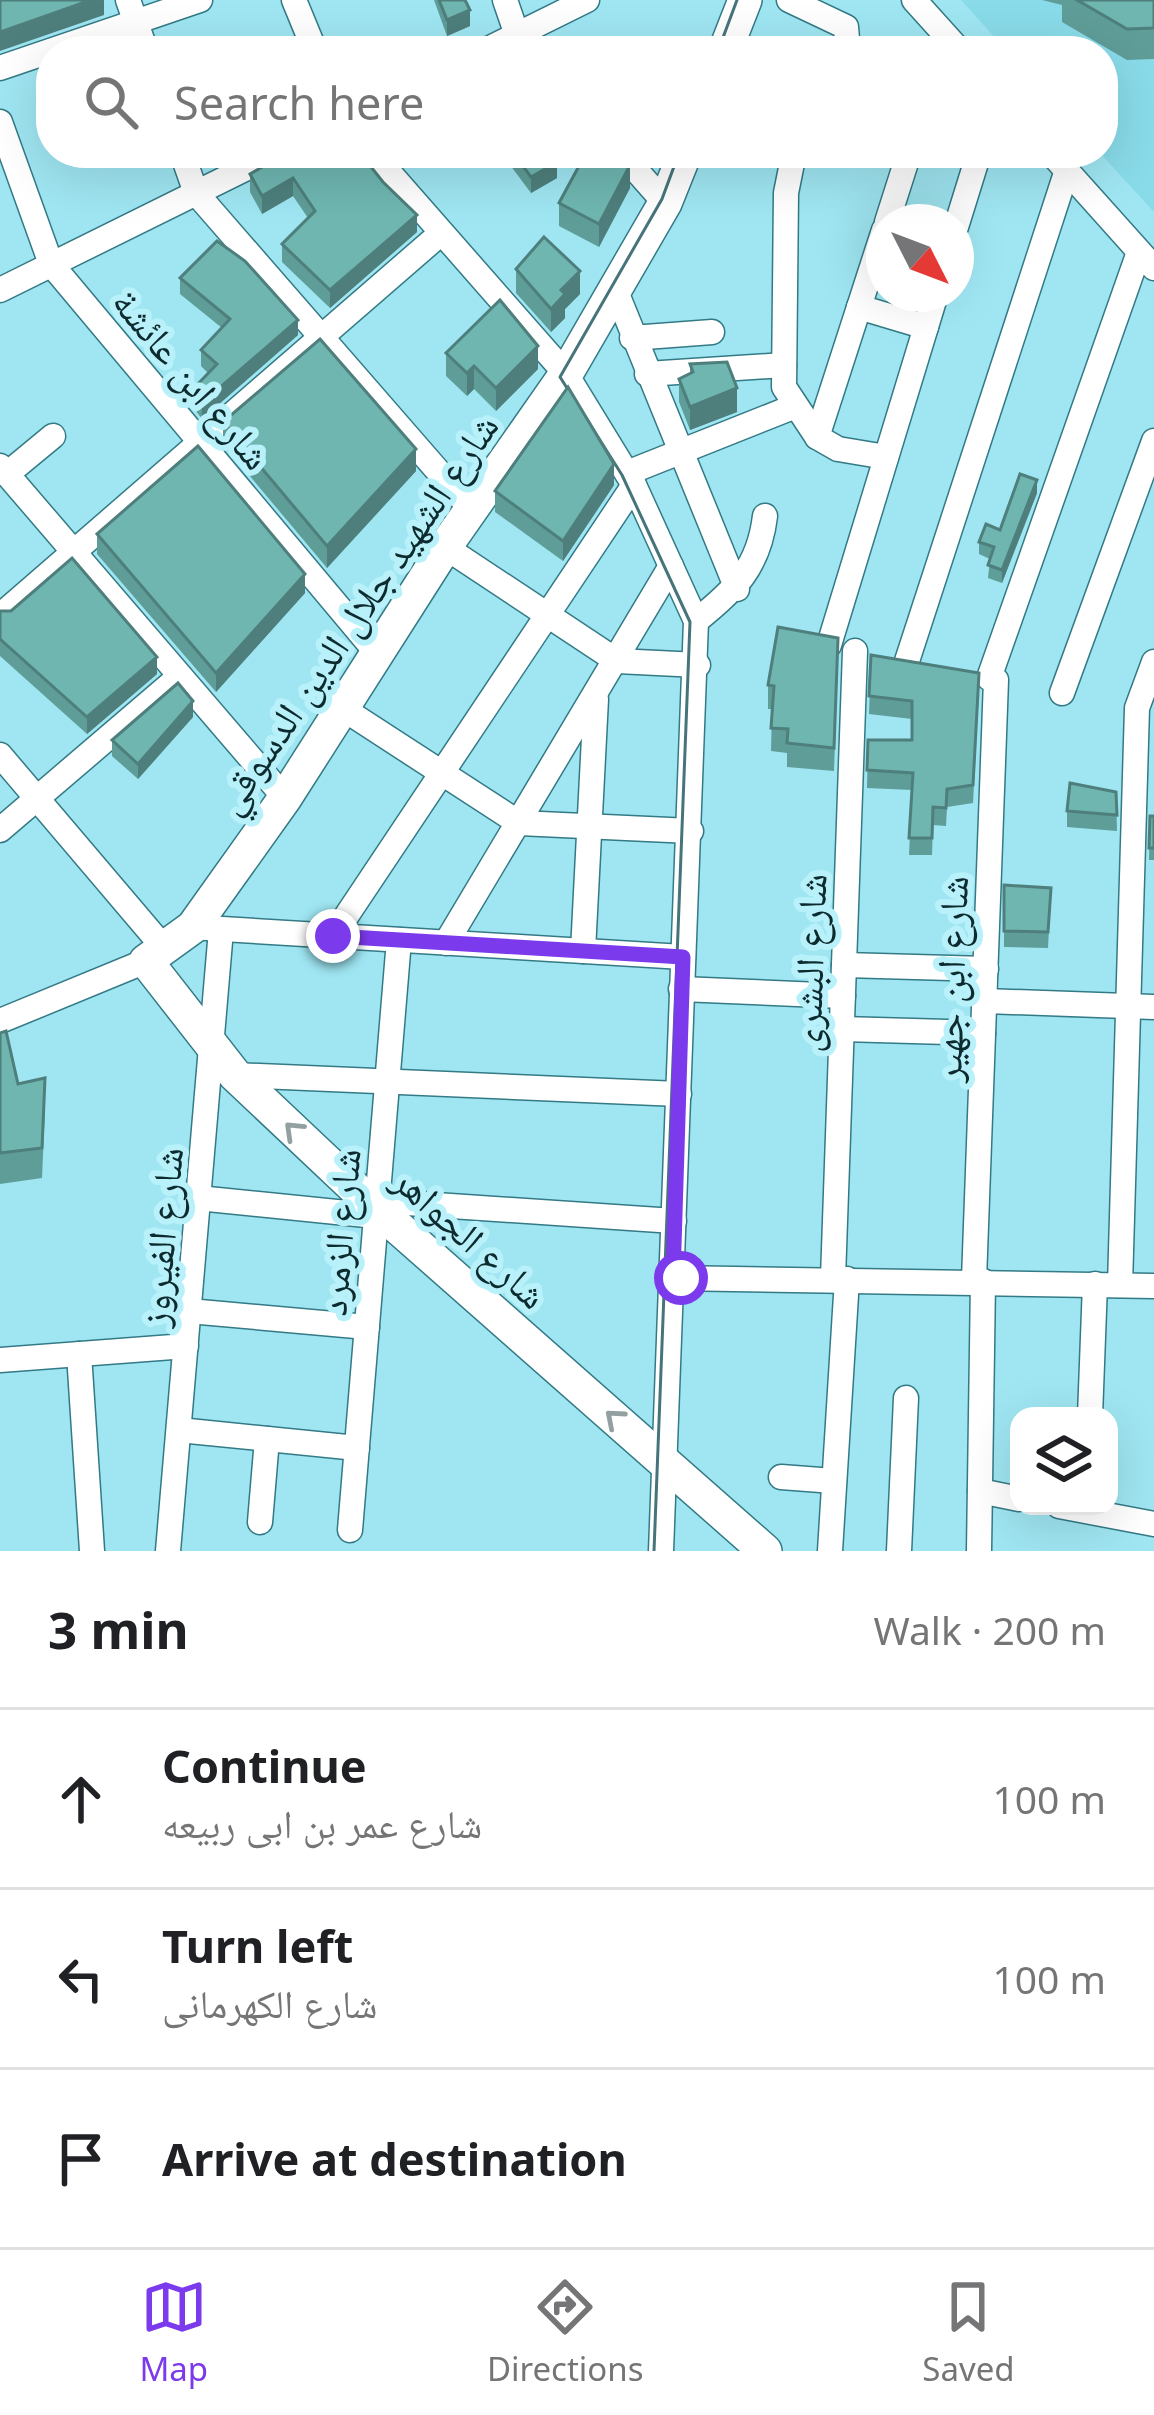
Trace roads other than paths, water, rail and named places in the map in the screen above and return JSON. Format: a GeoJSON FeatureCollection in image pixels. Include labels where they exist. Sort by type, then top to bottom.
{"type":"FeatureCollection","features":[{"type":"Feature","properties":{"kind":"main road"},"geometry":{"type":"LineString","coordinates":[[731,36],[745,0]]}},
{"type":"Feature","properties":{"kind":"main road","name":"شارع الشهيد جلال الدين الدسوقي"},"geometry":{"type":"LineString","coordinates":[[155,954],[207,928],[445,547],[566,374],[665,203],[680,168]]}},
{"type":"Feature","properties":{"kind":"main road","name":"شارع الجواهر"},"geometry":{"type":"LineString","coordinates":[[155,954],[225,1063],[376,1209],[765,1551]]}},
{"type":"Feature","properties":{"kind":"street"},"geometry":{"type":"LineString","coordinates":[[74,36],[132,11],[200,0]]}},
{"type":"Feature","properties":{"kind":"street"},"geometry":{"type":"LineString","coordinates":[[294,0],[309,36]]}},
{"type":"Feature","properties":{"kind":"street"},"geometry":{"type":"LineString","coordinates":[[505,0],[521,36]]}},
{"type":"Feature","properties":{"kind":"street"},"geometry":{"type":"LineString","coordinates":[[534,36],[587,0]]}},
{"type":"Feature","properties":{"kind":"street"},"geometry":{"type":"LineString","coordinates":[[789,0],[846,27],[847,36]]}},
{"type":"Feature","properties":{"kind":"street"},"geometry":{"type":"LineString","coordinates":[[914,0],[941,36]]}},
{"type":"Feature","properties":{"kind":"street"},"geometry":{"type":"LineString","coordinates":[[0,68],[36,52]]}},
{"type":"Feature","properties":{"kind":"street","name":"شارع ابن عائشة"},"geometry":{"type":"LineString","coordinates":[[0,122],[51,264],[377,653]]}},
{"type":"Feature","properties":{"kind":"street"},"geometry":{"type":"LineString","coordinates":[[187,168],[196,193],[471,509]]}},
{"type":"Feature","properties":{"kind":"street"},"geometry":{"type":"LineString","coordinates":[[0,290],[247,168]]}},
{"type":"Feature","properties":{"kind":"street"},"geometry":{"type":"LineString","coordinates":[[385,168],[566,374],[631,479],[696,621],[698,665],[661,1551]]}},
{"type":"Feature","properties":{"kind":"street"},"geometry":{"type":"LineString","coordinates":[[634,168],[665,203]]}},
{"type":"Feature","properties":{"kind":"street"},"geometry":{"type":"LineString","coordinates":[[791,168],[786,193],[784,387],[817,437],[838,449],[886,457]]}},
{"type":"Feature","properties":{"kind":"street"},"geometry":{"type":"LineString","coordinates":[[892,204],[904,168]]}},
{"type":"Feature","properties":{"kind":"street"},"geometry":{"type":"LineString","coordinates":[[963,204],[974,168]]}},
{"type":"Feature","properties":{"kind":"street"},"geometry":{"type":"LineString","coordinates":[[908,662],[1057,168]]}},
{"type":"Feature","properties":{"kind":"street"},"geometry":{"type":"LineString","coordinates":[[1064,168],[1147,260]]}},
{"type":"Feature","properties":{"kind":"street"},"geometry":{"type":"LineString","coordinates":[[0,616],[440,234]]}},
{"type":"Feature","properties":{"kind":"street","name":"شارع ابن جهير"},"geometry":{"type":"LineString","coordinates":[[980,1551],[979,1281],[993,679],[1147,260]]}},
{"type":"Feature","properties":{"kind":"street"},"geometry":{"type":"LineString","coordinates":[[817,437],[866,288]]}},
{"type":"Feature","properties":{"kind":"street"},"geometry":{"type":"LineString","coordinates":[[615,289],[736,589]]}},
{"type":"Feature","properties":{"kind":"street"},"geometry":{"type":"LineString","coordinates":[[860,307],[926,327]]}},
{"type":"Feature","properties":{"kind":"street"},"geometry":{"type":"LineString","coordinates":[[829,645],[931,312]]}},
{"type":"Feature","properties":{"kind":"street"},"geometry":{"type":"LineString","coordinates":[[632,338],[712,332]]}},
{"type":"Feature","properties":{"kind":"street"},"geometry":{"type":"LineString","coordinates":[[647,374],[784,365]]}},
{"type":"Feature","properties":{"kind":"street"},"geometry":{"type":"LineString","coordinates":[[333,936],[548,615],[631,479],[679,452],[794,407]]}},
{"type":"Feature","properties":{"kind":"street"},"geometry":{"type":"LineString","coordinates":[[53,436],[3,471],[285,798]]}},
{"type":"Feature","properties":{"kind":"street"},"geometry":{"type":"LineString","coordinates":[[1062,693],[1154,441]]}},
{"type":"Feature","properties":{"kind":"street"},"geometry":{"type":"LineString","coordinates":[[696,621],[736,589],[753,567],[765,516]]}},
{"type":"Feature","properties":{"kind":"street"},"geometry":{"type":"LineString","coordinates":[[445,547],[617,661],[698,665]]}},
{"type":"Feature","properties":{"kind":"street"},"geometry":{"type":"LineString","coordinates":[[446,943],[671,566]]}},
{"type":"Feature","properties":{"kind":"street","name":"شارع البشرى"},"geometry":{"type":"LineString","coordinates":[[830,1551],[856,651]]}},
{"type":"Feature","properties":{"kind":"street"},"geometry":{"type":"LineString","coordinates":[[1091,1407],[1108,1285],[1126,1006],[1143,875],[1137,708],[1154,662]]}},
{"type":"Feature","properties":{"kind":"street"},"geometry":{"type":"LineString","coordinates":[[0,830],[180,676]]}},
{"type":"Feature","properties":{"kind":"street"},"geometry":{"type":"LineString","coordinates":[[584,951],[596,697]]}},
{"type":"Feature","properties":{"kind":"street"},"geometry":{"type":"LineString","coordinates":[[342,708],[519,824],[691,831]]}},
{"type":"Feature","properties":{"kind":"street"},"geometry":{"type":"LineString","coordinates":[[0,755],[155,954]]}},
{"type":"Feature","properties":{"kind":"street"},"geometry":{"type":"LineString","coordinates":[[207,928],[683,957]]}},
{"type":"Feature","properties":{"kind":"street","name":"شارع الفيروز"},"geometry":{"type":"LineString","coordinates":[[168,1551],[198,1198],[225,1063],[207,928]]}},
{"type":"Feature","properties":{"kind":"street","name":"شارع الزمرد"},"geometry":{"type":"LineString","coordinates":[[350,1530],[399,940]]}},
{"type":"Feature","properties":{"kind":"street","name":"شارع الشهيد جلال الدين الدسوقي"},"geometry":{"type":"LineString","coordinates":[[0,1022],[155,954]]}},
{"type":"Feature","properties":{"kind":"street"},"geometry":{"type":"LineString","coordinates":[[844,965],[986,969]]}},
{"type":"Feature","properties":{"kind":"street"},"geometry":{"type":"LineString","coordinates":[[681,989],[843,996]]}},
{"type":"Feature","properties":{"kind":"street"},"geometry":{"type":"LineString","coordinates":[[985,1001],[1154,1007]]}},
{"type":"Feature","properties":{"kind":"street"},"geometry":{"type":"LineString","coordinates":[[842,1029],[983,1033]]}},
{"type":"Feature","properties":{"kind":"street"},"geometry":{"type":"LineString","coordinates":[[225,1063],[387,1081],[679,1094]]}},
{"type":"Feature","properties":{"kind":"street"},"geometry":{"type":"LineString","coordinates":[[198,1198],[674,1221]]}},
{"type":"Feature","properties":{"kind":"street"},"geometry":{"type":"LineString","coordinates":[[673,1278],[1154,1286]]}},
{"type":"Feature","properties":{"kind":"street"},"geometry":{"type":"LineString","coordinates":[[189,1311],[367,1327]]}},
{"type":"Feature","properties":{"kind":"street"},"geometry":{"type":"LineString","coordinates":[[0,1360],[186,1346]]}},
{"type":"Feature","properties":{"kind":"street"},"geometry":{"type":"LineString","coordinates":[[79,1354],[92,1551]]}},
{"type":"Feature","properties":{"kind":"street"},"geometry":{"type":"LineString","coordinates":[[899,1551],[906,1398]]}},
{"type":"Feature","properties":{"kind":"street"},"geometry":{"type":"LineString","coordinates":[[179,1430],[356,1448]]}},
{"type":"Feature","properties":{"kind":"street"},"geometry":{"type":"LineString","coordinates":[[260,1522],[267,1438]]}},
{"type":"Feature","properties":{"kind":"street"},"geometry":{"type":"LineString","coordinates":[[781,1477],[834,1481]]}},
{"type":"Feature","properties":{"kind":"street"},"geometry":{"type":"LineString","coordinates":[[980,1491],[1010,1496]]}},
{"type":"Feature","properties":{"kind":"street"},"geometry":{"type":"LineString","coordinates":[[1106,1515],[1154,1524]]}},
{"type":"Feature","properties":{"kind":"tram line"},"geometry":{"type":"LineString","coordinates":[[724,36],[737,0]]}},
{"type":"Feature","properties":{"kind":"tram line"},"geometry":{"type":"LineString","coordinates":[[654,1551],[690,622],[622,475],[560,377],[662,199],[673,168]]}}]}
